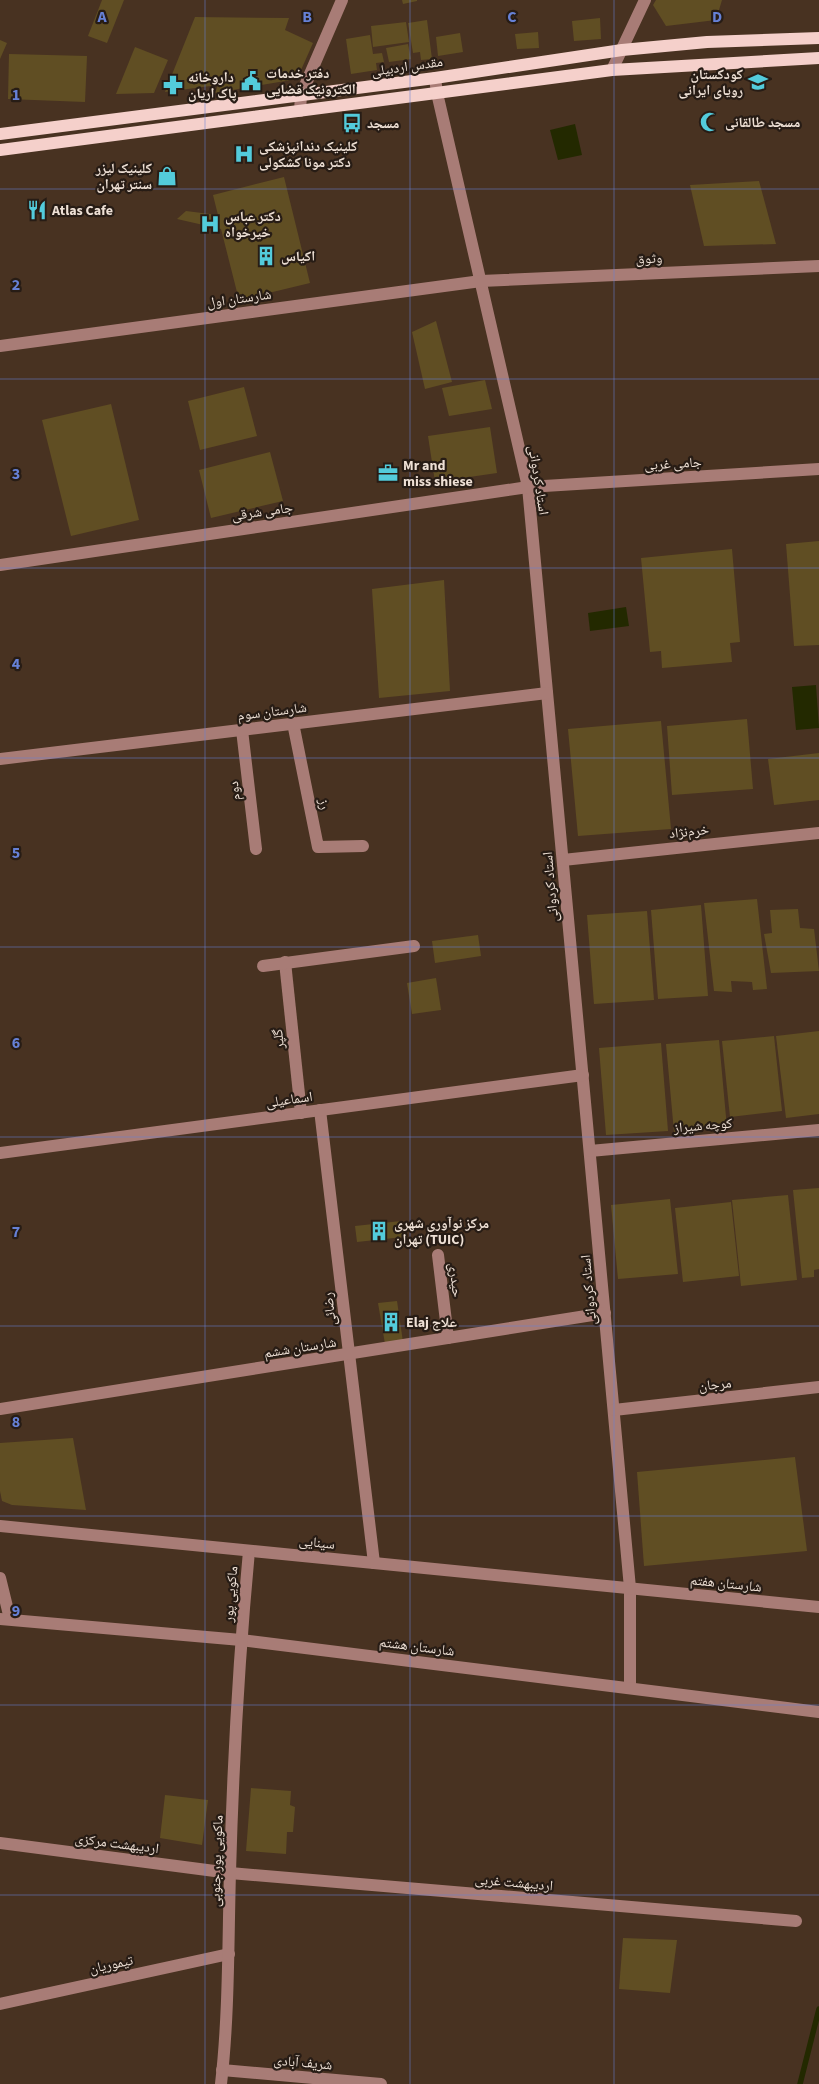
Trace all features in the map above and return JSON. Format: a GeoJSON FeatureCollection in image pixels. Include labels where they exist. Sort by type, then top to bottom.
{"type":"FeatureCollection","features":[{"type":"Feature","properties":{"kind":"main road","name":"مقدس اردبیلی"},"geometry":{"type":"LineString","coordinates":[[0,134],[435,78],[622,50],[707,42],[819,38]]}},
{"type":"Feature","properties":{"kind":"main road"},"geometry":{"type":"LineString","coordinates":[[0,150],[612,70],[819,58]]}},
{"type":"Feature","properties":{"kind":"street"},"geometry":{"type":"LineString","coordinates":[[300,111],[301,95],[342,0]]}},
{"type":"Feature","properties":{"kind":"street"},"geometry":{"type":"LineString","coordinates":[[612,70],[645,0]]}},
{"type":"Feature","properties":{"kind":"street","name":"استاد کردوانی"},"geometry":{"type":"LineString","coordinates":[[435,78],[528,487],[630,1588],[630,1687]]}},
{"type":"Feature","properties":{"kind":"street","name":"وثوق"},"geometry":{"type":"LineString","coordinates":[[481,281],[819,266]]}},
{"type":"Feature","properties":{"kind":"street","name":"شارستان اول"},"geometry":{"type":"LineString","coordinates":[[0,346],[481,281]]}},
{"type":"Feature","properties":{"kind":"street","name":"جامی غربی"},"geometry":{"type":"LineString","coordinates":[[528,487],[819,469]]}},
{"type":"Feature","properties":{"kind":"street","name":"جامی شرقی"},"geometry":{"type":"LineString","coordinates":[[0,565],[528,487]]}},
{"type":"Feature","properties":{"kind":"street","name":"شارستان سوم"},"geometry":{"type":"LineString","coordinates":[[0,759],[547,692]]}},
{"type":"Feature","properties":{"kind":"street","name":"رز"},"geometry":{"type":"LineString","coordinates":[[293,724],[318,847],[363,846]]}},
{"type":"Feature","properties":{"kind":"street","name":"دوم"},"geometry":{"type":"LineString","coordinates":[[242,730],[256,849]]}},
{"type":"Feature","properties":{"kind":"street","name":"خرم‌نژاد"},"geometry":{"type":"LineString","coordinates":[[563,860],[819,832]]}},
{"type":"Feature","properties":{"kind":"street"},"geometry":{"type":"LineString","coordinates":[[263,966],[414,946]]}},
{"type":"Feature","properties":{"kind":"street","name":"گلپر"},"geometry":{"type":"LineString","coordinates":[[285,962],[301,1113]]}},
{"type":"Feature","properties":{"kind":"street","name":"اسماعیلی"},"geometry":{"type":"LineString","coordinates":[[0,1153],[583,1075]]}},
{"type":"Feature","properties":{"kind":"street","name":"رضائی"},"geometry":{"type":"LineString","coordinates":[[320,1110],[374,1563]]}},
{"type":"Feature","properties":{"kind":"street","name":"کوچه شیراز"},"geometry":{"type":"LineString","coordinates":[[590,1150],[819,1130]]}},
{"type":"Feature","properties":{"kind":"street","name":"حیدری"},"geometry":{"type":"LineString","coordinates":[[438,1255],[448,1338]]}},
{"type":"Feature","properties":{"kind":"street","name":"شارستان ششم"},"geometry":{"type":"LineString","coordinates":[[0,1409],[605,1314]]}},
{"type":"Feature","properties":{"kind":"street","name":"مرجان"},"geometry":{"type":"LineString","coordinates":[[614,1410],[819,1387]]}},
{"type":"Feature","properties":{"kind":"street","name":"سینایی"},"geometry":{"type":"LineString","coordinates":[[0,1526],[630,1588]]}},
{"type":"Feature","properties":{"kind":"street","name":"ماکویی‌ پور"},"geometry":{"type":"LineString","coordinates":[[241,1640],[249,1551]]}},
{"type":"Feature","properties":{"kind":"street"},"geometry":{"type":"LineString","coordinates":[[0,1578],[5,1619]]}},
{"type":"Feature","properties":{"kind":"street","name":"شارستان هفتم"},"geometry":{"type":"LineString","coordinates":[[630,1588],[819,1607]]}},
{"type":"Feature","properties":{"kind":"street","name":"شارستان هشتم"},"geometry":{"type":"LineString","coordinates":[[5,1619],[241,1640],[819,1712]]}},
{"type":"Feature","properties":{"kind":"street","name":"ماکویی‌ پور جنوبی"},"geometry":{"type":"LineString","coordinates":[[220,2084],[229,1954],[230,1873],[241,1640]]}},
{"type":"Feature","properties":{"kind":"street","name":"اردیبهشت مرکزی"},"geometry":{"type":"LineString","coordinates":[[0,1843],[230,1873]]}},
{"type":"Feature","properties":{"kind":"street","name":"اردیبهشت غربی"},"geometry":{"type":"LineString","coordinates":[[230,1873],[796,1921]]}},
{"type":"Feature","properties":{"kind":"street","name":"تیموریان"},"geometry":{"type":"LineString","coordinates":[[0,2004],[229,1954]]}},
{"type":"Feature","properties":{"kind":"street","name":"شریف آبادی"},"geometry":{"type":"LineString","coordinates":[[222,2070],[381,2084]]}},
{"type":"Feature","properties":{"kind":"shaded area"},"geometry":{"type":"Polygon","coordinates":[[[575,124],[582,155],[558,160],[550,130],[575,124]]]}},
{"type":"Feature","properties":{"kind":"shaded area"},"geometry":{"type":"Polygon","coordinates":[[[626,607],[629,626],[590,631],[588,613],[626,607]]]}},
{"type":"Feature","properties":{"kind":"shaded area"},"geometry":{"type":"Polygon","coordinates":[[[816,685],[819,728],[796,730],[792,687],[816,685]]]}},
{"type":"Feature","properties":{"kind":"building"},"geometry":{"type":"Polygon","coordinates":[[[102,0],[124,0],[107,43],[88,36],[102,0]]]}},
{"type":"Feature","properties":{"kind":"building"},"geometry":{"type":"Polygon","coordinates":[[[402,0],[417,0],[417,1],[403,4],[402,0]]]}},
{"type":"Feature","properties":{"kind":"building"},"geometry":{"type":"Polygon","coordinates":[[[656,0],[722,0],[716,20],[666,26],[653,5],[656,0]]]}},
{"type":"Feature","properties":{"kind":"building"},"geometry":{"type":"Polygon","coordinates":[[[195,17],[289,18],[285,30],[313,43],[297,79],[215,93],[218,85],[165,92],[195,17]]]}},
{"type":"Feature","properties":{"kind":"building"},"geometry":{"type":"Polygon","coordinates":[[[600,18],[601,39],[574,41],[572,21],[600,18]]]}},
{"type":"Feature","properties":{"kind":"building"},"geometry":{"type":"Polygon","coordinates":[[[427,20],[432,59],[421,60],[420,52],[413,53],[408,23],[427,20]]]}},
{"type":"Feature","properties":{"kind":"building"},"geometry":{"type":"Polygon","coordinates":[[[406,22],[409,42],[373,47],[371,26],[406,22]]]}},
{"type":"Feature","properties":{"kind":"building"},"geometry":{"type":"Polygon","coordinates":[[[538,32],[539,48],[517,49],[515,34],[538,32]]]}},
{"type":"Feature","properties":{"kind":"building"},"geometry":{"type":"Polygon","coordinates":[[[460,33],[463,52],[438,56],[436,37],[460,33]]]}},
{"type":"Feature","properties":{"kind":"building"},"geometry":{"type":"Polygon","coordinates":[[[370,35],[373,54],[382,53],[384,62],[376,63],[377,70],[351,74],[346,39],[370,35]]]}},
{"type":"Feature","properties":{"kind":"building"},"geometry":{"type":"Polygon","coordinates":[[[0,40],[7,43],[0,59],[0,40]]]}},
{"type":"Feature","properties":{"kind":"building"},"geometry":{"type":"Polygon","coordinates":[[[408,44],[411,59],[389,62],[386,48],[408,44]]]}},
{"type":"Feature","properties":{"kind":"building"},"geometry":{"type":"Polygon","coordinates":[[[135,47],[168,60],[154,93],[116,94],[135,47]]]}},
{"type":"Feature","properties":{"kind":"building"},"geometry":{"type":"Polygon","coordinates":[[[9,54],[87,56],[85,102],[8,99],[9,54]]]}},
{"type":"Feature","properties":{"kind":"building","name":"اکیاس"},"geometry":{"type":"Polygon","coordinates":[[[284,177],[310,283],[239,300],[221,229],[177,219],[186,211],[218,215],[213,195],[284,177]]]}},
{"type":"Feature","properties":{"kind":"building"},"geometry":{"type":"Polygon","coordinates":[[[759,181],[776,244],[704,246],[690,185],[759,181]]]}},
{"type":"Feature","properties":{"kind":"building"},"geometry":{"type":"Polygon","coordinates":[[[436,321],[452,382],[425,389],[412,332],[436,321]]]}},
{"type":"Feature","properties":{"kind":"building"},"geometry":{"type":"Polygon","coordinates":[[[485,380],[492,409],[449,416],[442,388],[485,380]]]}},
{"type":"Feature","properties":{"kind":"building"},"geometry":{"type":"Polygon","coordinates":[[[244,387],[257,436],[200,450],[188,401],[244,387]]]}},
{"type":"Feature","properties":{"kind":"building"},"geometry":{"type":"Polygon","coordinates":[[[111,404],[139,520],[71,536],[42,420],[111,404]]]}},
{"type":"Feature","properties":{"kind":"building"},"geometry":{"type":"Polygon","coordinates":[[[490,427],[497,473],[435,482],[428,436],[490,427]]]}},
{"type":"Feature","properties":{"kind":"building"},"geometry":{"type":"Polygon","coordinates":[[[270,452],[283,501],[211,518],[199,470],[270,452]]]}},
{"type":"Feature","properties":{"kind":"building"},"geometry":{"type":"Polygon","coordinates":[[[819,541],[819,645],[794,646],[786,544],[819,541]]]}},
{"type":"Feature","properties":{"kind":"building"},"geometry":{"type":"Polygon","coordinates":[[[732,549],[740,642],[730,643],[732,662],[662,668],[661,651],[650,652],[641,558],[732,549]]]}},
{"type":"Feature","properties":{"kind":"building"},"geometry":{"type":"Polygon","coordinates":[[[444,580],[450,691],[379,698],[372,589],[444,580]]]}},
{"type":"Feature","properties":{"kind":"building"},"geometry":{"type":"Polygon","coordinates":[[[747,719],[753,789],[672,795],[667,726],[747,719]]]}},
{"type":"Feature","properties":{"kind":"building"},"geometry":{"type":"Polygon","coordinates":[[[661,721],[671,829],[578,836],[568,729],[661,721]]]}},
{"type":"Feature","properties":{"kind":"building"},"geometry":{"type":"Polygon","coordinates":[[[819,753],[819,800],[774,805],[768,759],[819,753]]]}},
{"type":"Feature","properties":{"kind":"building"},"geometry":{"type":"Polygon","coordinates":[[[757,899],[767,989],[753,990],[752,982],[731,981],[732,992],[714,991],[704,903],[757,899]]]}},
{"type":"Feature","properties":{"kind":"building"},"geometry":{"type":"Polygon","coordinates":[[[701,905],[708,996],[658,999],[651,910],[701,905]]]}},
{"type":"Feature","properties":{"kind":"building"},"geometry":{"type":"Polygon","coordinates":[[[798,909],[800,928],[814,929],[819,971],[771,973],[764,934],[772,933],[770,910],[798,909]]]}},
{"type":"Feature","properties":{"kind":"building"},"geometry":{"type":"Polygon","coordinates":[[[647,911],[654,1000],[594,1004],[587,915],[647,911]]]}},
{"type":"Feature","properties":{"kind":"building"},"geometry":{"type":"Polygon","coordinates":[[[478,935],[481,956],[435,963],[432,941],[478,935]]]}},
{"type":"Feature","properties":{"kind":"building"},"geometry":{"type":"Polygon","coordinates":[[[436,978],[441,1010],[412,1014],[407,983],[436,978]]]}},
{"type":"Feature","properties":{"kind":"building"},"geometry":{"type":"Polygon","coordinates":[[[819,1031],[819,1114],[786,1118],[776,1036],[819,1031]]]}},
{"type":"Feature","properties":{"kind":"building"},"geometry":{"type":"Polygon","coordinates":[[[774,1036],[782,1111],[730,1117],[722,1041],[774,1036]]]}},
{"type":"Feature","properties":{"kind":"building"},"geometry":{"type":"Polygon","coordinates":[[[719,1040],[727,1128],[674,1132],[666,1044],[719,1040]]]}},
{"type":"Feature","properties":{"kind":"building"},"geometry":{"type":"Polygon","coordinates":[[[661,1043],[668,1131],[606,1135],[599,1048],[661,1043]]]}},
{"type":"Feature","properties":{"kind":"building"},"geometry":{"type":"Polygon","coordinates":[[[819,1188],[819,1269],[814,1270],[814,1277],[802,1278],[793,1190],[819,1188]]]}},
{"type":"Feature","properties":{"kind":"building"},"geometry":{"type":"Polygon","coordinates":[[[788,1195],[797,1280],[741,1286],[732,1200],[788,1195]]]}},
{"type":"Feature","properties":{"kind":"building"},"geometry":{"type":"Polygon","coordinates":[[[670,1199],[678,1274],[618,1279],[611,1205],[670,1199]]]}},
{"type":"Feature","properties":{"kind":"building"},"geometry":{"type":"Polygon","coordinates":[[[731,1202],[739,1276],[683,1282],[675,1208],[731,1202]]]}},
{"type":"Feature","properties":{"kind":"building","name":"مرکز نوآوری شهری تهران (TUIC)"},"geometry":{"type":"Polygon","coordinates":[[[401,1221],[403,1237],[357,1242],[355,1226],[401,1221]]]}},
{"type":"Feature","properties":{"kind":"building","name":"Elaj علاج"},"geometry":{"type":"Polygon","coordinates":[[[397,1301],[403,1342],[385,1344],[378,1303],[397,1301]]]}},
{"type":"Feature","properties":{"kind":"building"},"geometry":{"type":"Polygon","coordinates":[[[73,1438],[86,1510],[12,1505],[2,1501],[0,1491],[0,1443],[73,1438]]]}},
{"type":"Feature","properties":{"kind":"building"},"geometry":{"type":"Polygon","coordinates":[[[795,1457],[807,1551],[644,1566],[637,1472],[795,1457]]]}},
{"type":"Feature","properties":{"kind":"building"},"geometry":{"type":"Polygon","coordinates":[[[251,1788],[291,1791],[290,1805],[295,1807],[293,1832],[287,1832],[286,1854],[246,1851],[251,1788]]]}},
{"type":"Feature","properties":{"kind":"building"},"geometry":{"type":"Polygon","coordinates":[[[165,1795],[208,1800],[202,1845],[160,1838],[165,1795]]]}},
{"type":"Feature","properties":{"kind":"building"},"geometry":{"type":"Polygon","coordinates":[[[623,1938],[677,1940],[670,1993],[619,1989],[623,1938]]]}},
{"type":"Feature","properties":{"kind":"waterway"},"geometry":{"type":"LineString","coordinates":[[800,2084],[819,2009]]}},
{"type":"Feature","properties":{"kind":"place","name":"دفتر خدمات الکترونیک قضایی"},"geometry":{"type":"Point","coordinates":[251,81]}},
{"type":"Feature","properties":{"kind":"place","name":"کودکستان رویای ایرانی"},"geometry":{"type":"Point","coordinates":[758,82]}},
{"type":"Feature","properties":{"kind":"place","name":"داروخانه پاک اریان"},"geometry":{"type":"Point","coordinates":[173,85]}},
{"type":"Feature","properties":{"kind":"place","name":"مسجد طالقانی"},"geometry":{"type":"Point","coordinates":[710,122]}},
{"type":"Feature","properties":{"kind":"place","name":"مسجد"},"geometry":{"type":"Point","coordinates":[352,123]}},
{"type":"Feature","properties":{"kind":"place","name":"کلینیک دندانپزشکی دکتر مونا کشکولی"},"geometry":{"type":"Point","coordinates":[244,154]}},
{"type":"Feature","properties":{"kind":"place","name":"کلینیک لیزر سنتر تهران"},"geometry":{"type":"Point","coordinates":[167,176]}},
{"type":"Feature","properties":{"kind":"place","name":"Atlas Cafe"},"geometry":{"type":"Point","coordinates":[37,210]}},
{"type":"Feature","properties":{"kind":"place","name":"دکتر عباس خیرخواه"},"geometry":{"type":"Point","coordinates":[210,224]}},
{"type":"Feature","properties":{"kind":"place","name":"اکیاس"},"geometry":{"type":"Point","coordinates":[266,256]}},
{"type":"Feature","properties":{"kind":"place","name":"Mr and miss shiese"},"geometry":{"type":"Point","coordinates":[388,473]}},
{"type":"Feature","properties":{"kind":"place","name":"مرکز نوآوری شهری تهران (TUIC)"},"geometry":{"type":"Point","coordinates":[379,1231]}},
{"type":"Feature","properties":{"kind":"place","name":"Elaj علاج"},"geometry":{"type":"Point","coordinates":[391,1322]}}]}
